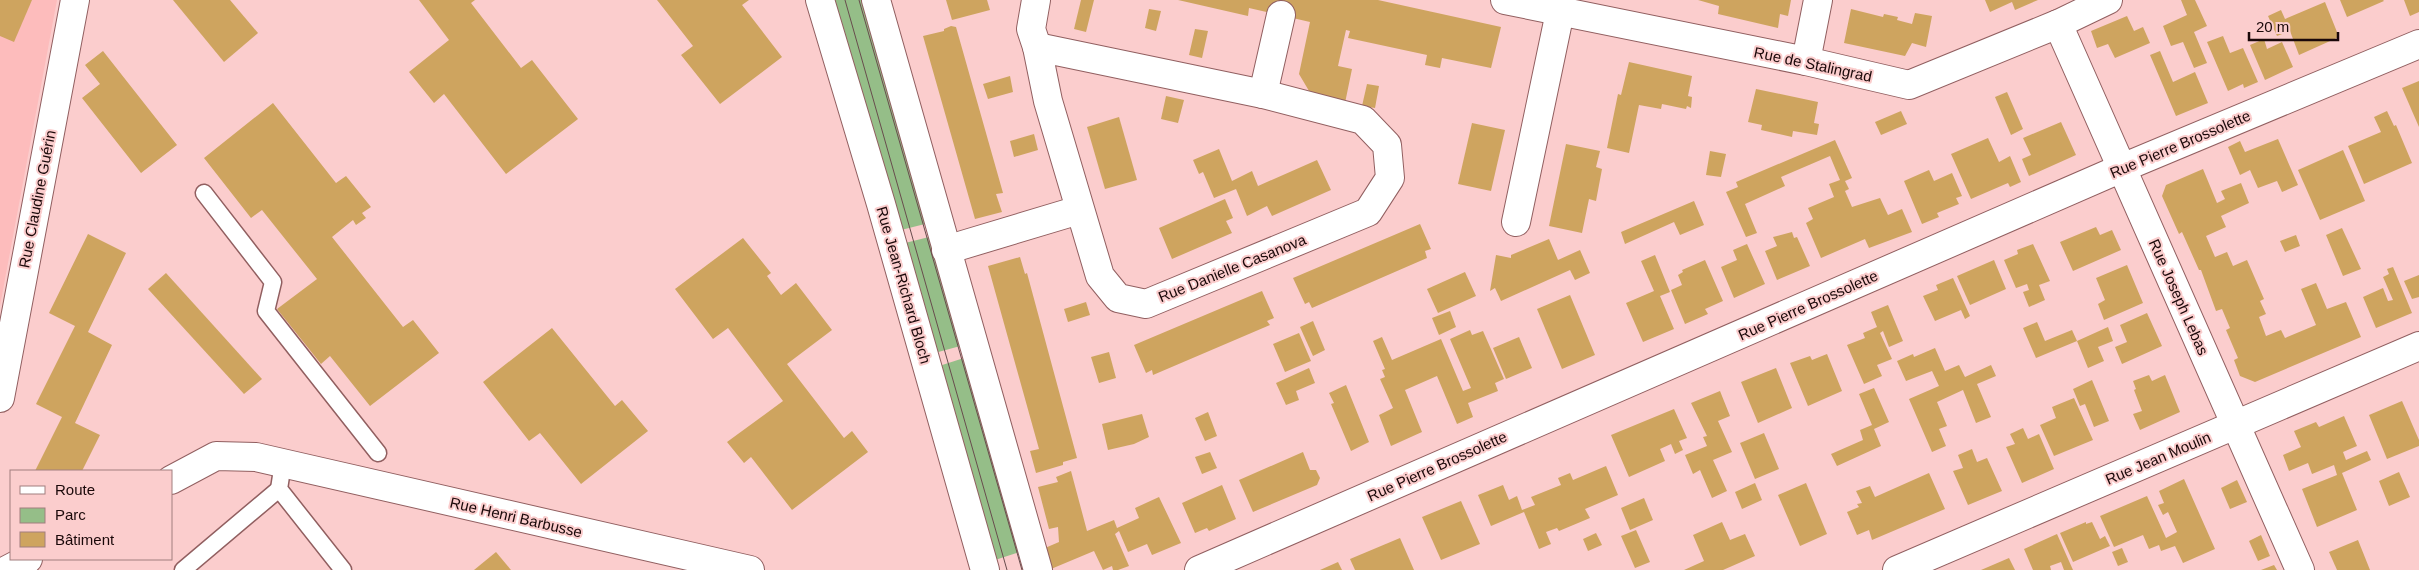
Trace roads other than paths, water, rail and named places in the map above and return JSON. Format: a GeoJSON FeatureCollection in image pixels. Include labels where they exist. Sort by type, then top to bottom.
{"type":"FeatureCollection","features":[{"type":"Feature","properties":{"kind":"street","name":"Rue Claudine Guérin"},"geometry":{"type":"LineString","coordinates":[[0,398],[75,0]]}},
{"type":"Feature","properties":{"kind":"street","name":"Rue Jean-Richard Bloch"},"geometry":{"type":"LineString","coordinates":[[820,0],[881,204],[985,570]]}},
{"type":"Feature","properties":{"kind":"street"},"geometry":{"type":"LineString","coordinates":[[876,0],[1038,570]]}},
{"type":"Feature","properties":{"kind":"street","name":"Rue Danielle Casanova"},"geometry":{"type":"LineString","coordinates":[[1036,0],[1031,29],[1037,47],[1048,100],[1100,276],[1118,298],[1146,304],[1368,212],[1390,178],[1387,145],[1363,120],[1264,94],[1037,47]]}},
{"type":"Feature","properties":{"kind":"street","name":"Rue de Stalingrad"},"geometry":{"type":"LineString","coordinates":[[1505,0],[1806,61],[1909,85],[2058,24],[2108,0]]}},
{"type":"Feature","properties":{"kind":"street"},"geometry":{"type":"LineString","coordinates":[[1806,61],[1818,0]]}},
{"type":"Feature","properties":{"kind":"street"},"geometry":{"type":"LineString","coordinates":[[1516,222],[1560,12]]}},
{"type":"Feature","properties":{"kind":"street"},"geometry":{"type":"LineString","coordinates":[[1264,94],[1281,16]]}},
{"type":"Feature","properties":{"kind":"street","name":"Rue Joseph Lebas"},"geometry":{"type":"LineString","coordinates":[[2058,24],[2300,570]]}},
{"type":"Feature","properties":{"kind":"street","name":"Rue Pierre Brossolette"},"geometry":{"type":"LineString","coordinates":[[1199,570],[2122,168],[2419,44]]}},
{"type":"Feature","properties":{"kind":"street"},"geometry":{"type":"LineString","coordinates":[[946,250],[1080,210]]}},
{"type":"Feature","properties":{"kind":"street","name":"Rue Jean Moulin"},"geometry":{"type":"LineString","coordinates":[[1897,570],[2419,346]]}},
{"type":"Feature","properties":{"kind":"street","name":"Rue Henri Barbusse"},"geometry":{"type":"LineString","coordinates":[[172,479],[216,456],[256,457],[281,476],[750,570]]}},
{"type":"Feature","properties":{"kind":"street"},"geometry":{"type":"LineString","coordinates":[[7,570],[26,560]]}},
{"type":"Feature","properties":{"kind":"lane"},"geometry":{"type":"LineString","coordinates":[[204,193],[273,282],[266,311],[378,453]]}},
{"type":"Feature","properties":{"kind":"lane"},"geometry":{"type":"LineString","coordinates":[[183,570],[281,476],[343,570]]}},
{"type":"Feature","properties":{"kind":"tram line"},"geometry":{"type":"LineString","coordinates":[[845,0],[1007,570]]}},
{"type":"Feature","properties":{"kind":"tram line"},"geometry":{"type":"LineString","coordinates":[[859,0],[1022,570]]}}]}
